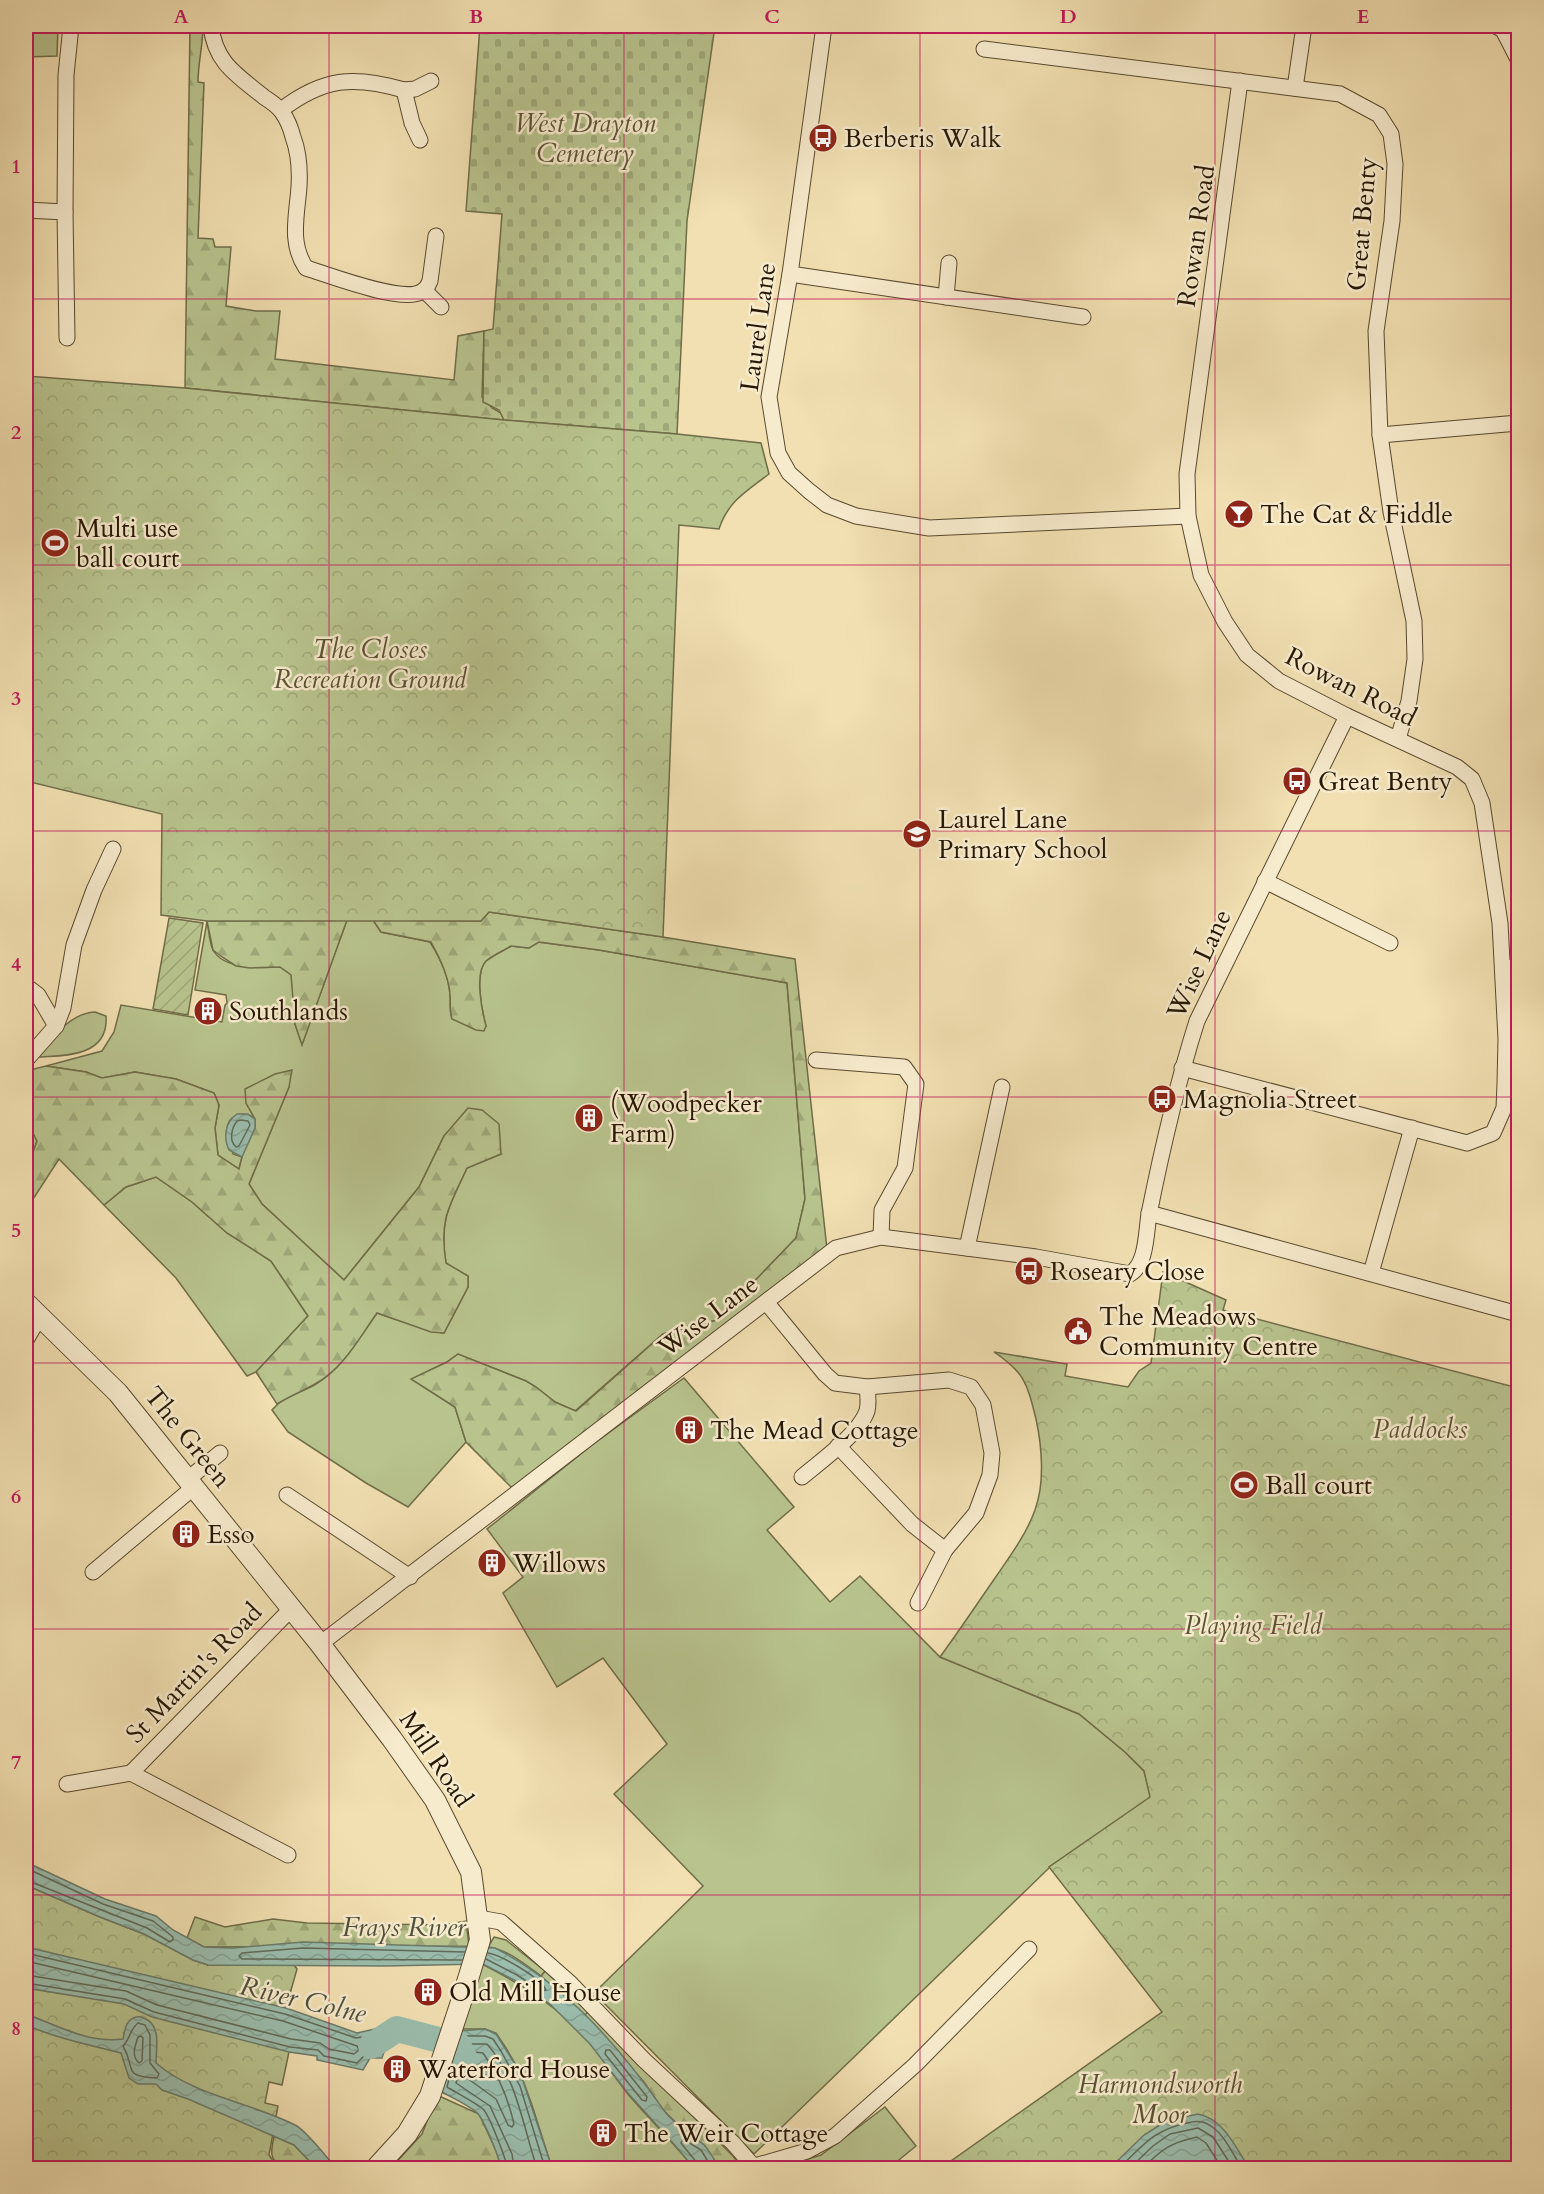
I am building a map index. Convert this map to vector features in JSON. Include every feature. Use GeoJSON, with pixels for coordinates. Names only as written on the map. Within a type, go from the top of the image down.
{"type":"FeatureCollection","features":[{"type":"Feature","properties":{"kind":"street"},"geometry":{"type":"LineString","coordinates":[[67,338],[66,75],[71,26]]}},
{"type":"Feature","properties":{"kind":"street"},"geometry":{"type":"LineString","coordinates":[[211,26],[215,48],[225,64],[282,110],[297,151],[299,188],[294,219],[295,238],[299,255],[306,268],[388,293],[404,295],[419,293],[424,290],[431,277],[436,236]]}},
{"type":"Feature","properties":{"kind":"street","name":"Laurel Lane"},"geometry":{"type":"LineString","coordinates":[[824,26],[790,274],[769,397],[778,453],[789,473],[828,505],[856,516],[929,528],[1188,516]]}},
{"type":"Feature","properties":{"kind":"street"},"geometry":{"type":"LineString","coordinates":[[1295,88],[1304,26]]}},
{"type":"Feature","properties":{"kind":"street"},"geometry":{"type":"LineString","coordinates":[[1496,26],[1503,30],[1512,43],[1518,59]]}},
{"type":"Feature","properties":{"kind":"street","name":"Great Benty"},"geometry":{"type":"LineString","coordinates":[[984,49],[1340,94],[1379,115],[1391,134],[1395,164],[1392,221],[1376,331],[1380,435],[1391,512],[1414,621],[1415,659],[1409,701],[1398,739]]}},
{"type":"Feature","properties":{"kind":"street"},"geometry":{"type":"LineString","coordinates":[[282,110],[315,88],[333,84],[352,81],[404,90],[415,89],[431,81]]}},
{"type":"Feature","properties":{"kind":"street","name":"Rowan Road"},"geometry":{"type":"LineString","coordinates":[[1240,81],[1187,474],[1188,516],[1201,575],[1225,622],[1247,655],[1279,681],[1347,716],[1458,767],[1472,779],[1482,802],[1500,923],[1511,968],[1504,1108],[1492,1133],[1467,1143],[1412,1128]]}},
{"type":"Feature","properties":{"kind":"street"},"geometry":{"type":"LineString","coordinates":[[404,90],[412,123],[420,140]]}},
{"type":"Feature","properties":{"kind":"street"},"geometry":{"type":"LineString","coordinates":[[26,210],[65,212]]}},
{"type":"Feature","properties":{"kind":"street"},"geometry":{"type":"LineString","coordinates":[[946,297],[949,263]]}},
{"type":"Feature","properties":{"kind":"street"},"geometry":{"type":"LineString","coordinates":[[790,274],[1083,317]]}},
{"type":"Feature","properties":{"kind":"street"},"geometry":{"type":"LineString","coordinates":[[424,290],[441,307]]}},
{"type":"Feature","properties":{"kind":"street"},"geometry":{"type":"LineString","coordinates":[[1380,435],[1518,423]]}},
{"type":"Feature","properties":{"kind":"street","name":"Wise Lane"},"geometry":{"type":"LineString","coordinates":[[320,1644],[836,1248],[881,1237],[1036,1257],[1130,1274],[1140,1264],[1149,1213],[1182,1068],[1197,1021],[1347,716]]}},
{"type":"Feature","properties":{"kind":"street"},"geometry":{"type":"LineString","coordinates":[[26,1060],[56,1026],[63,1008],[74,945],[94,890],[113,849]]}},
{"type":"Feature","properties":{"kind":"street"},"geometry":{"type":"LineString","coordinates":[[1265,881],[1390,943]]}},
{"type":"Feature","properties":{"kind":"street"},"geometry":{"type":"LineString","coordinates":[[26,986],[38,995],[56,1026]]}},
{"type":"Feature","properties":{"kind":"street"},"geometry":{"type":"LineString","coordinates":[[816,1060],[904,1067],[916,1084],[905,1168],[882,1210],[881,1237]]}},
{"type":"Feature","properties":{"kind":"street"},"geometry":{"type":"LineString","coordinates":[[1182,1068],[1412,1128],[1371,1273]]}},
{"type":"Feature","properties":{"kind":"street"},"geometry":{"type":"LineString","coordinates":[[967,1248],[1002,1086]]}},
{"type":"Feature","properties":{"kind":"street"},"geometry":{"type":"LineString","coordinates":[[1149,1213],[1518,1314]]}},
{"type":"Feature","properties":{"kind":"street"},"geometry":{"type":"LineString","coordinates":[[766,1302],[835,1383],[867,1388],[949,1380],[971,1387],[983,1405],[992,1453],[990,1475],[976,1513],[945,1550],[918,1603]]}},
{"type":"Feature","properties":{"kind":"street"},"geometry":{"type":"LineString","coordinates":[[26,1340],[33,1310]]}},
{"type":"Feature","properties":{"kind":"street","name":"The Green"},"geometry":{"type":"LineString","coordinates":[[33,1310],[118,1393],[320,1644]]}},
{"type":"Feature","properties":{"kind":"street"},"geometry":{"type":"LineString","coordinates":[[802,1477],[838,1446],[861,1422],[868,1403],[867,1388]]}},
{"type":"Feature","properties":{"kind":"street"},"geometry":{"type":"LineString","coordinates":[[838,1446],[912,1524],[945,1550]]}},
{"type":"Feature","properties":{"kind":"street"},"geometry":{"type":"LineString","coordinates":[[93,1572],[191,1483],[220,1453]]}},
{"type":"Feature","properties":{"kind":"street"},"geometry":{"type":"LineString","coordinates":[[287,1495],[410,1577]]}},
{"type":"Feature","properties":{"kind":"street","name":"St Martin's Road"},"geometry":{"type":"LineString","coordinates":[[288,1855],[130,1773],[291,1609]]}},
{"type":"Feature","properties":{"kind":"street","name":"Mill Road"},"geometry":{"type":"LineString","coordinates":[[320,1644],[392,1739],[443,1813],[471,1872],[479,1918],[480,1940],[434,2087],[407,2134],[376,2169]]}},
{"type":"Feature","properties":{"kind":"street"},"geometry":{"type":"LineString","coordinates":[[68,1784],[130,1773]]}},
{"type":"Feature","properties":{"kind":"street"},"geometry":{"type":"LineString","coordinates":[[479,1918],[501,1923],[569,1982],[644,2060],[733,2143],[755,2167],[807,2151],[835,2136],[915,2065],[1029,1950]]}},
{"type":"Feature","properties":{"kind":"green space"},"geometry":{"type":"Polygon","coordinates":[[[26,26],[58,26],[57,56],[26,57],[26,26]]]}},
{"type":"Feature","properties":{"kind":"green space"},"geometry":{"type":"Polygon","coordinates":[[[190,26],[203,26],[198,82],[204,83],[198,238],[213,239],[215,247],[231,247],[226,306],[256,311],[280,311],[275,359],[454,380],[458,336],[484,331],[482,397],[492,408],[501,413],[504,420],[185,388],[190,26]]]}},
{"type":"Feature","properties":{"kind":"green space","name":"West Drayton Cemetery"},"geometry":{"type":"Polygon","coordinates":[[[480,26],[715,26],[687,221],[677,434],[504,420],[499,410],[483,402],[484,331],[493,329],[502,214],[466,211],[480,26]]]}},
{"type":"Feature","properties":{"kind":"green space","name":"The Closes Recreation Ground"},"geometry":{"type":"Polygon","coordinates":[[[26,376],[185,388],[761,443],[769,474],[733,504],[719,529],[679,525],[663,937],[489,912],[481,921],[207,921],[161,915],[162,814],[26,781],[26,376]]]}},
{"type":"Feature","properties":{"kind":"green space"},"geometry":{"type":"Polygon","coordinates":[[[489,912],[795,959],[827,1249],[513,1489],[466,1442],[455,1407],[411,1379],[447,1362],[458,1354],[526,1381],[555,1402],[576,1411],[663,1334],[717,1320],[796,1238],[805,1199],[787,983],[599,950],[539,942],[529,948],[511,946],[486,961],[482,967],[480,992],[486,1026],[484,1031],[476,1030],[452,1019],[448,981],[431,942],[381,932],[373,920],[481,921],[489,912]]]}},
{"type":"Feature","properties":{"kind":"green space"},"geometry":{"type":"Polygon","coordinates":[[[169,918],[203,923],[188,1015],[153,1009],[169,918]]]}},
{"type":"Feature","properties":{"kind":"green space"},"geometry":{"type":"Polygon","coordinates":[[[347,920],[373,920],[381,932],[430,942],[446,974],[452,1018],[463,1023],[486,1026],[481,1002],[480,974],[486,961],[511,946],[529,948],[538,942],[599,950],[787,983],[805,1199],[796,1238],[717,1320],[663,1334],[575,1411],[555,1402],[526,1381],[458,1354],[412,1379],[455,1407],[466,1442],[408,1507],[366,1483],[288,1432],[272,1410],[282,1401],[316,1384],[334,1370],[350,1352],[377,1313],[431,1331],[444,1333],[468,1287],[468,1276],[446,1264],[444,1236],[447,1214],[467,1168],[501,1154],[444,1136],[419,1187],[344,1280],[262,1204],[249,1184],[289,1087],[246,1103],[255,1119],[242,1114],[230,1120],[227,1130],[233,1154],[242,1157],[239,1169],[218,1155],[215,1128],[219,1105],[214,1093],[176,1079],[135,1072],[102,1078],[86,1072],[46,1066],[102,1051],[114,1032],[121,1005],[222,1022],[227,1003],[226,995],[195,990],[207,921],[213,950],[218,957],[244,966],[280,967],[292,975],[295,1024],[302,1044],[347,920]]]}},
{"type":"Feature","properties":{"kind":"green space"},"geometry":{"type":"Polygon","coordinates":[[[347,920],[302,1045],[295,1024],[291,975],[280,967],[236,966],[222,957],[213,950],[207,921],[347,920]]]}},
{"type":"Feature","properties":{"kind":"green space"},"geometry":{"type":"Polygon","coordinates":[[[95,1012],[106,1016],[101,1039],[94,1046],[74,1054],[38,1056],[62,1028],[86,1013],[95,1012]]]}},
{"type":"Feature","properties":{"kind":"green space"},"geometry":{"type":"Polygon","coordinates":[[[46,1066],[86,1072],[102,1078],[135,1072],[176,1079],[214,1093],[219,1105],[215,1128],[218,1155],[239,1169],[244,1149],[255,1128],[255,1119],[246,1103],[245,1089],[275,1074],[292,1070],[289,1087],[249,1184],[262,1204],[344,1280],[419,1187],[444,1136],[468,1108],[482,1110],[499,1124],[501,1154],[467,1168],[447,1214],[444,1235],[446,1263],[468,1276],[468,1287],[444,1333],[431,1332],[377,1313],[350,1352],[334,1370],[315,1384],[277,1404],[256,1372],[308,1316],[271,1261],[227,1233],[192,1202],[156,1177],[126,1187],[104,1205],[59,1159],[26,1210],[26,1172],[37,1141],[26,1119],[26,1071],[46,1066]]]}},
{"type":"Feature","properties":{"kind":"green space"},"geometry":{"type":"Polygon","coordinates":[[[26,1119],[37,1141],[26,1172],[26,1119]]]}},
{"type":"Feature","properties":{"kind":"green space"},"geometry":{"type":"Polygon","coordinates":[[[156,1177],[192,1202],[227,1233],[271,1261],[308,1316],[256,1372],[247,1376],[176,1278],[104,1205],[126,1187],[156,1177]]]}},
{"type":"Feature","properties":{"kind":"green space"},"geometry":{"type":"Polygon","coordinates":[[[1163,1272],[1226,1300],[1223,1310],[1518,1388],[1518,2168],[941,2168],[1162,2012],[1049,1867],[1150,1797],[1144,1771],[1079,1714],[940,1657],[1022,1537],[1035,1510],[1040,1488],[1042,1465],[1040,1441],[1030,1396],[1019,1373],[994,1352],[1067,1364],[1065,1376],[1128,1387],[1139,1371],[1151,1363],[1163,1272]]]}},
{"type":"Feature","properties":{"kind":"green space"},"geometry":{"type":"Polygon","coordinates":[[[684,1378],[794,1507],[767,1530],[830,1602],[860,1576],[940,1657],[1079,1714],[1144,1771],[1151,1797],[1049,1868],[754,2154],[594,1993],[703,1886],[614,1794],[667,1744],[603,1658],[557,1687],[503,1593],[523,1577],[487,1529],[592,1445],[684,1378]]]}},
{"type":"Feature","properties":{"kind":"green space"},"geometry":{"type":"Polygon","coordinates":[[[26,1885],[144,1934],[193,1960],[208,1965],[294,1965],[297,1969],[286,2008],[289,2052],[282,2085],[269,2082],[265,2103],[278,2106],[269,2155],[278,2168],[26,2168],[26,1885]]]}},
{"type":"Feature","properties":{"kind":"green space"},"geometry":{"type":"Polygon","coordinates":[[[195,1917],[225,1927],[273,1919],[307,1923],[443,1925],[466,1921],[469,1946],[204,1947],[187,1938],[195,1917]]]}},
{"type":"Feature","properties":{"kind":"green space"},"geometry":{"type":"Polygon","coordinates":[[[494,1937],[506,1940],[545,1971],[541,1976],[509,1954],[488,1947],[494,1937]]]}},
{"type":"Feature","properties":{"kind":"green space"},"geometry":{"type":"Polygon","coordinates":[[[482,1964],[512,1980],[568,2020],[592,2045],[627,2093],[694,2168],[552,2168],[520,2072],[496,2033],[485,2029],[458,2029],[482,1964]]]}},
{"type":"Feature","properties":{"kind":"green space"},"geometry":{"type":"Polygon","coordinates":[[[545,1971],[588,2012],[584,2016],[541,1976],[545,1971]]]}},
{"type":"Feature","properties":{"kind":"green space"},"geometry":{"type":"Polygon","coordinates":[[[588,2012],[733,2156],[742,2168],[719,2168],[705,2146],[688,2134],[663,2110],[644,2082],[584,2016],[588,2012]]]}},
{"type":"Feature","properties":{"kind":"green space"},"geometry":{"type":"Polygon","coordinates":[[[437,2095],[479,2114],[500,2159],[501,2168],[391,2168],[422,2134],[437,2095]]]}},
{"type":"Feature","properties":{"kind":"green space"},"geometry":{"type":"Polygon","coordinates":[[[885,2107],[916,2146],[889,2168],[778,2168],[821,2155],[885,2107]]]}},
{"type":"Feature","properties":{"kind":"green space"},"geometry":{"type":"Polygon","coordinates":[[[274,2136],[294,2145],[316,2168],[280,2168],[272,2154],[274,2136]]]}},
{"type":"Feature","properties":{"kind":"water"},"geometry":{"type":"Polygon","coordinates":[[[237,1114],[248,1114],[255,1119],[255,1128],[242,1157],[229,1150],[226,1140],[226,1130],[230,1121],[237,1114]]]}},
{"type":"Feature","properties":{"kind":"water"},"geometry":{"type":"Polygon","coordinates":[[[26,1862],[105,1899],[156,1916],[173,1930],[204,1947],[233,1948],[303,1942],[495,1948],[544,1979],[588,2018],[628,2062],[667,2114],[704,2145],[719,2168],[694,2168],[627,2092],[590,2044],[550,2004],[514,1980],[483,1964],[208,1965],[193,1960],[144,1934],[26,1885],[26,1862]]]}},
{"type":"Feature","properties":{"kind":"water"},"geometry":{"type":"Polygon","coordinates":[[[26,1947],[286,2008],[357,2033],[402,2023],[398,2035],[389,2037],[382,2058],[370,2058],[363,2070],[317,2060],[317,2056],[289,2052],[152,2017],[124,2004],[26,1988],[26,1947]]]}},
{"type":"Feature","properties":{"kind":"water"},"geometry":{"type":"Polygon","coordinates":[[[26,2014],[73,2033],[110,2040],[123,2039],[126,2026],[131,2020],[144,2018],[148,2020],[156,2033],[156,2063],[187,2083],[295,2125],[310,2138],[336,2168],[316,2168],[294,2145],[162,2090],[156,2084],[138,2084],[129,2078],[121,2053],[37,2030],[26,2025],[26,2014]]]}},
{"type":"Feature","properties":{"kind":"water"},"geometry":{"type":"Polygon","coordinates":[[[485,2029],[496,2034],[520,2072],[552,2168],[501,2168],[492,2141],[479,2115],[467,2105],[439,2091],[458,2031],[485,2029]]]}},
{"type":"Feature","properties":{"kind":"water"},"geometry":{"type":"Polygon","coordinates":[[[1198,2114],[1207,2117],[1222,2128],[1249,2168],[1110,2168],[1144,2135],[1166,2121],[1198,2114]]]}},
{"type":"Feature","properties":{"kind":"waterway","name":"River Colne"},"geometry":{"type":"LineString","coordinates":[[371,2046],[397,2029],[458,2045],[464,2057]]}},
{"type":"Feature","properties":{"kind":"place","name":"Berberis Walk"},"geometry":{"type":"Point","coordinates":[823,138]}},
{"type":"Feature","properties":{"kind":"place","name":"The Cat & Fiddle"},"geometry":{"type":"Point","coordinates":[1239,514]}},
{"type":"Feature","properties":{"kind":"place","name":"Multi use ball court"},"geometry":{"type":"Point","coordinates":[55,543]}},
{"type":"Feature","properties":{"kind":"place","name":"Great Benty"},"geometry":{"type":"Point","coordinates":[1297,781]}},
{"type":"Feature","properties":{"kind":"place","name":"Laurel Lane Primary School"},"geometry":{"type":"Point","coordinates":[917,834]}},
{"type":"Feature","properties":{"kind":"place","name":"Southlands"},"geometry":{"type":"Point","coordinates":[208,1011]}},
{"type":"Feature","properties":{"kind":"place","name":"Magnolia Street"},"geometry":{"type":"Point","coordinates":[1162,1099]}},
{"type":"Feature","properties":{"kind":"place","name":"(Woodpecker Farm)"},"geometry":{"type":"Point","coordinates":[589,1118]}},
{"type":"Feature","properties":{"kind":"place","name":"Roseary Close"},"geometry":{"type":"Point","coordinates":[1029,1271]}},
{"type":"Feature","properties":{"kind":"place","name":"The Meadows Community Centre"},"geometry":{"type":"Point","coordinates":[1078,1331]}},
{"type":"Feature","properties":{"kind":"place","name":"The Mead Cottage"},"geometry":{"type":"Point","coordinates":[689,1430]}},
{"type":"Feature","properties":{"kind":"place","name":"Ball court"},"geometry":{"type":"Point","coordinates":[1244,1485]}},
{"type":"Feature","properties":{"kind":"place","name":"Esso"},"geometry":{"type":"Point","coordinates":[186,1534]}},
{"type":"Feature","properties":{"kind":"place","name":"Willows"},"geometry":{"type":"Point","coordinates":[492,1563]}},
{"type":"Feature","properties":{"kind":"place","name":"Old Mill House"},"geometry":{"type":"Point","coordinates":[428,1992]}},
{"type":"Feature","properties":{"kind":"place","name":"Waterford House"},"geometry":{"type":"Point","coordinates":[397,2069]}},
{"type":"Feature","properties":{"kind":"place","name":"The Weir Cottage"},"geometry":{"type":"Point","coordinates":[603,2133]}},
{"type":"Feature","properties":{"kind":"park label","name":"Paddocks"},"geometry":{"type":"Point","coordinates":[1420,1429]}},
{"type":"Feature","properties":{"kind":"park label","name":"Playing Field"},"geometry":{"type":"Point","coordinates":[1253,1625]}},
{"type":"Feature","properties":{"kind":"park label","name":"Harmondsworth Moor"},"geometry":{"type":"Point","coordinates":[1160,2099]}},
{"type":"Feature","properties":{"kind":"water label","name":"Frays River"},"geometry":{"type":"Point","coordinates":[404,1927]}}]}
